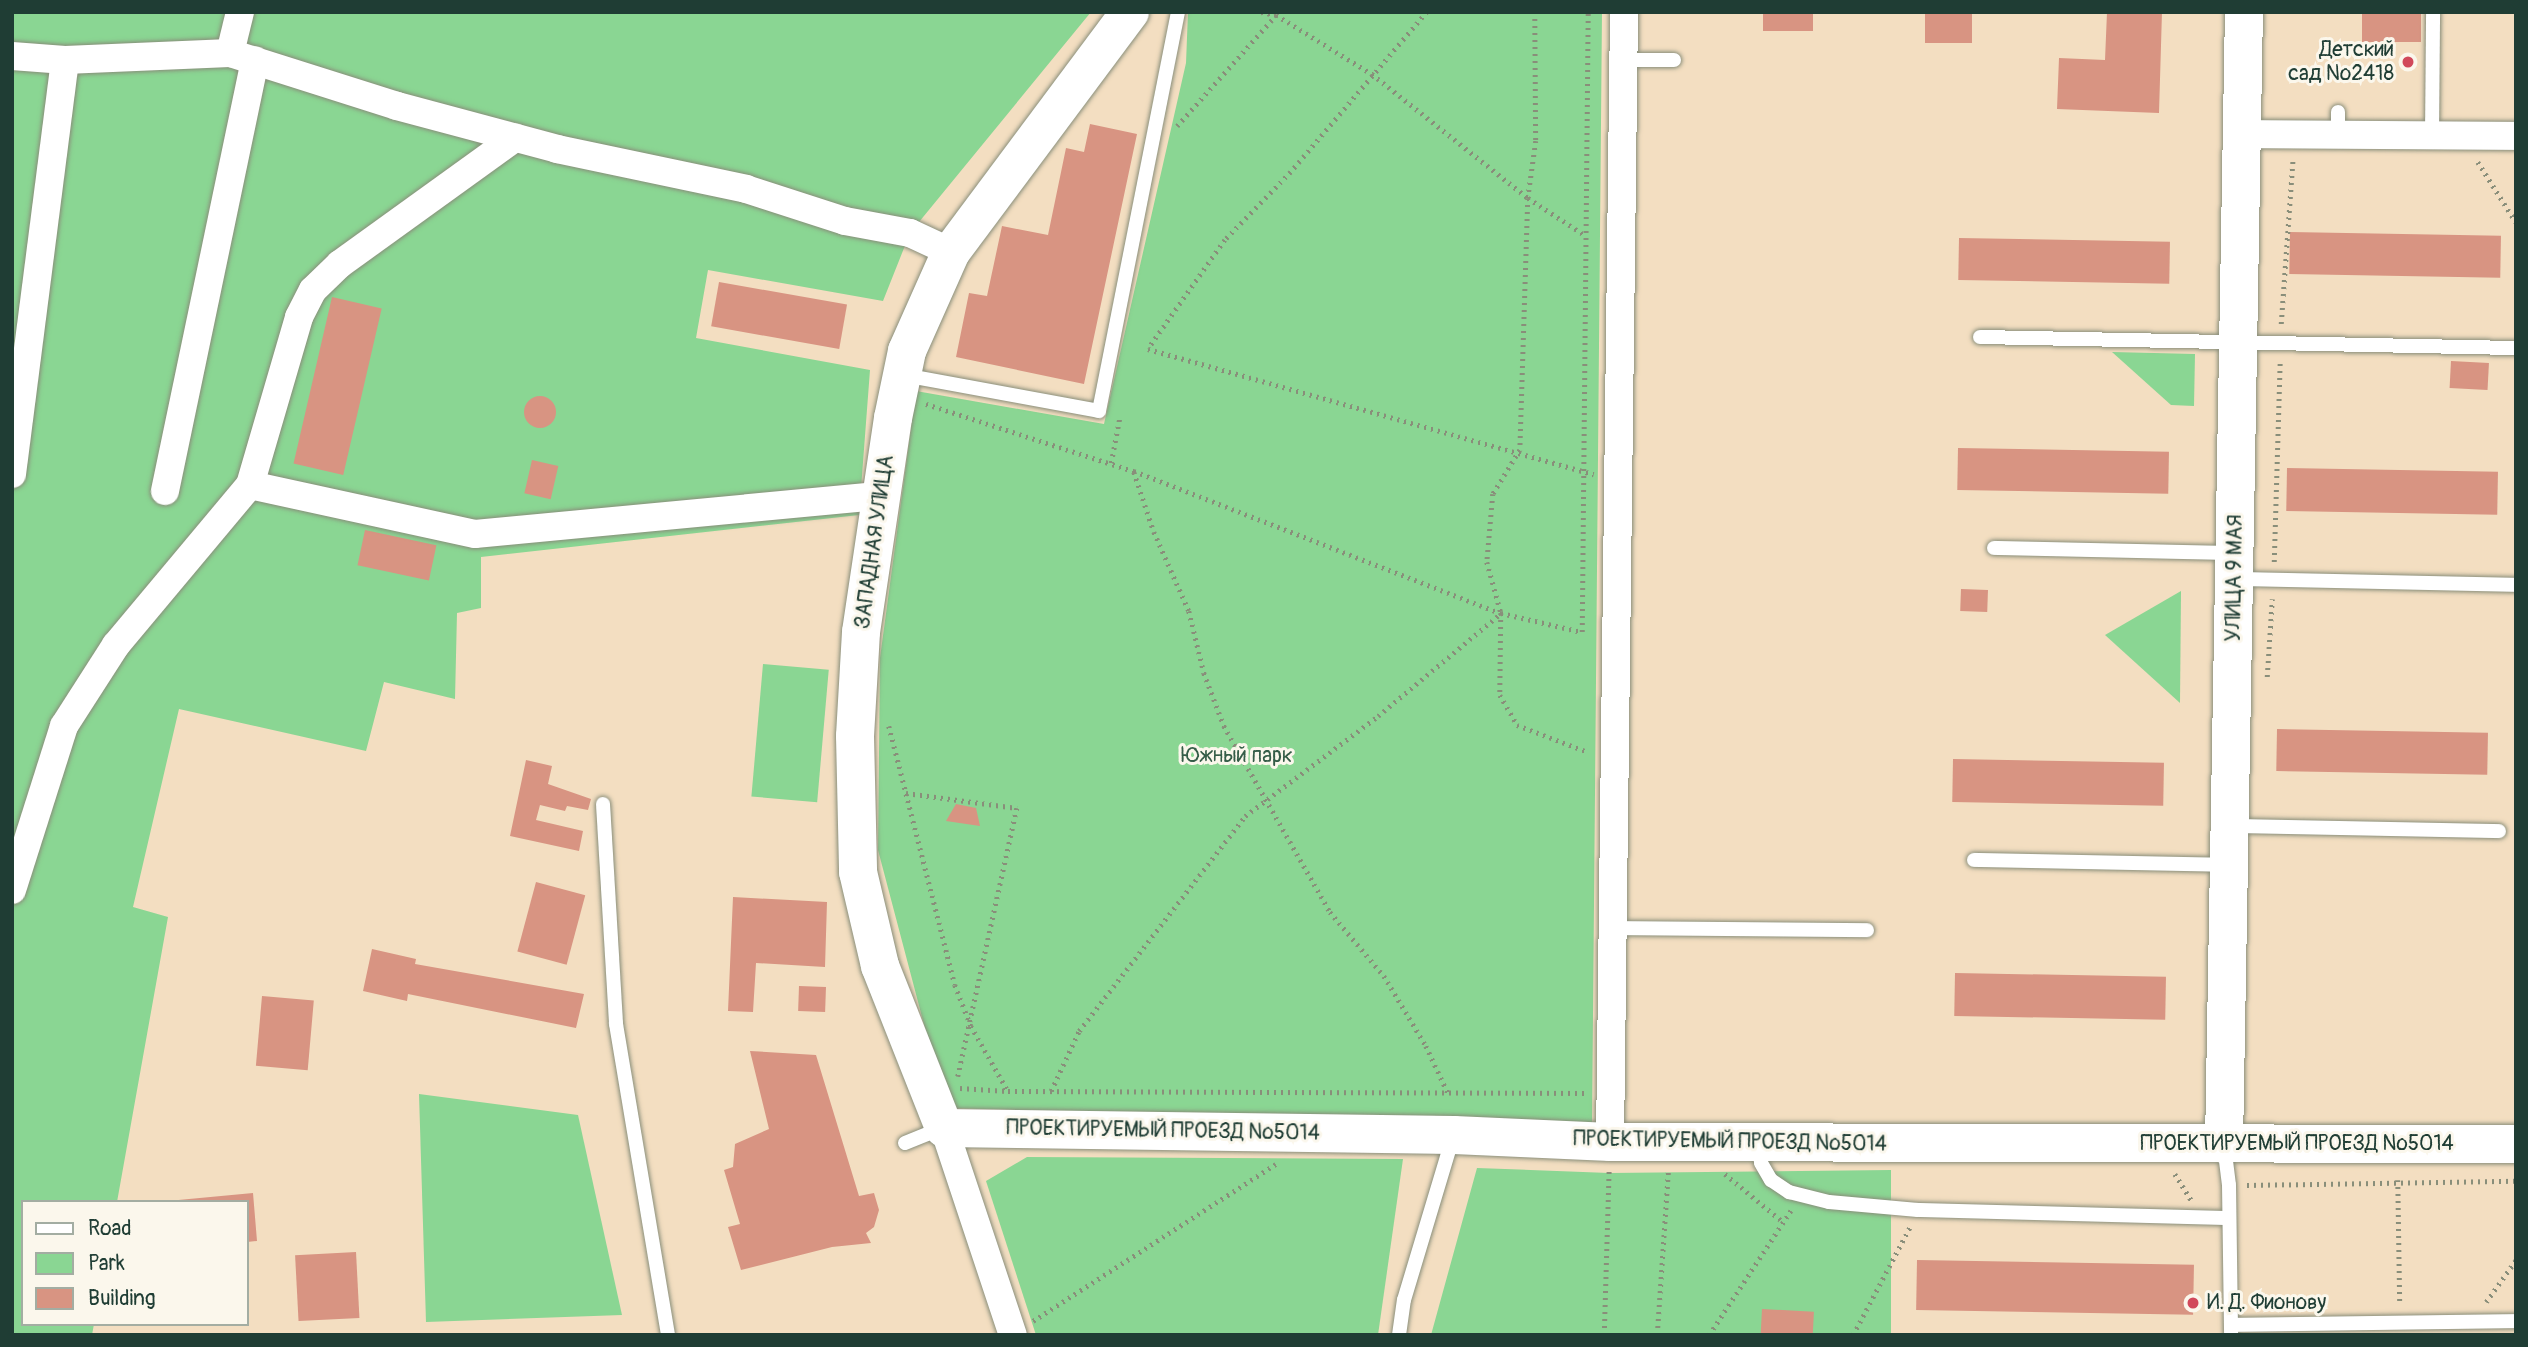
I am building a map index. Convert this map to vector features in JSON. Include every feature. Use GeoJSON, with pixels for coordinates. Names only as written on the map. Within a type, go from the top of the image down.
{"type":"FeatureCollection","features":[{"type":"Feature","properties":{"kind":"street"},"geometry":{"type":"LineString","coordinates":[[165,491],[243,57],[240,12]]}},
{"type":"Feature","properties":{"kind":"street","name":"ЗАПАДНАЯ УЛИЦА"},"geometry":{"type":"LineString","coordinates":[[944,1128],[880,966],[858,872],[855,736],[860,645],[880,496],[907,351],[951,252],[1130,12]]}},
{"type":"Feature","properties":{"kind":"street"},"geometry":{"type":"LineString","coordinates":[[1610,1142],[1626,928],[1618,482],[1624,12]]}},
{"type":"Feature","properties":{"kind":"street","name":"УЛИЦА 9 МАЯ"},"geometry":{"type":"LineString","coordinates":[[2224,1144],[2244,12]]}},
{"type":"Feature","properties":{"kind":"street"},"geometry":{"type":"LineString","coordinates":[[12,56],[65,60],[243,57],[384,103],[515,138],[636,169],[746,189],[845,221],[910,233],[951,252]]}},
{"type":"Feature","properties":{"kind":"street"},"geometry":{"type":"LineString","coordinates":[[12,474],[65,60]]}},
{"type":"Feature","properties":{"kind":"street"},"geometry":{"type":"LineString","coordinates":[[2243,134],[2338,123],[2445,136],[2516,136]]}},
{"type":"Feature","properties":{"kind":"street"},"geometry":{"type":"LineString","coordinates":[[12,890],[64,726],[116,645],[250,485],[299,317],[313,290],[341,264],[515,138]]}},
{"type":"Feature","properties":{"kind":"street"},"geometry":{"type":"LineString","coordinates":[[250,485],[475,534],[880,496]]}},
{"type":"Feature","properties":{"kind":"street"},"geometry":{"type":"LineString","coordinates":[[944,1128],[1019,1330]]}},
{"type":"Feature","properties":{"kind":"street","name":"ПРОЕКТИРУЕМЫЙ ПРОЕЗД №5014"},"geometry":{"type":"LineString","coordinates":[[944,1128],[1454,1135],[1610,1142],[2516,1144]]}},
{"type":"Feature","properties":{"kind":"lane"},"geometry":{"type":"LineString","coordinates":[[902,374],[1099,411],[1178,12]]}},
{"type":"Feature","properties":{"kind":"lane"},"geometry":{"type":"LineString","coordinates":[[2433,12],[2445,136]]}},
{"type":"Feature","properties":{"kind":"lane"},"geometry":{"type":"LineString","coordinates":[[1623,60],[1674,60]]}},
{"type":"Feature","properties":{"kind":"lane"},"geometry":{"type":"LineString","coordinates":[[1980,337],[2516,348]]}},
{"type":"Feature","properties":{"kind":"lane"},"geometry":{"type":"LineString","coordinates":[[1994,548],[2235,566],[2273,581],[2516,585]]}},
{"type":"Feature","properties":{"kind":"lane"},"geometry":{"type":"LineString","coordinates":[[603,804],[616,1024],[668,1335]]}},
{"type":"Feature","properties":{"kind":"lane"},"geometry":{"type":"LineString","coordinates":[[2230,826],[2499,831]]}},
{"type":"Feature","properties":{"kind":"lane"},"geometry":{"type":"LineString","coordinates":[[1974,860],[2229,865]]}},
{"type":"Feature","properties":{"kind":"lane"},"geometry":{"type":"LineString","coordinates":[[1626,928],[1867,930]]}},
{"type":"Feature","properties":{"kind":"lane"},"geometry":{"type":"LineString","coordinates":[[905,1143],[944,1128]]}},
{"type":"Feature","properties":{"kind":"lane"},"geometry":{"type":"LineString","coordinates":[[1399,1335],[1418,1250],[1454,1135]]}},
{"type":"Feature","properties":{"kind":"lane"},"geometry":{"type":"LineString","coordinates":[[1758,1143],[1761,1163],[1771,1180],[1801,1195],[1918,1210],[2228,1218]]}},
{"type":"Feature","properties":{"kind":"lane"},"geometry":{"type":"LineString","coordinates":[[2224,1144],[2229,1185],[2231,1330],[2516,1321]]}},
{"type":"Feature","properties":{"kind":"path"},"geometry":{"type":"LineString","coordinates":[[1261,12],[1278,13],[1372,74],[1528,198],[1586,236]]}},
{"type":"Feature","properties":{"kind":"path"},"geometry":{"type":"LineString","coordinates":[[1427,12],[1291,172],[1225,240],[1147,349],[1520,450],[1618,482]]}},
{"type":"Feature","properties":{"kind":"path"},"geometry":{"type":"LineString","coordinates":[[1535,12],[1536,141],[1528,198],[1520,450],[1493,495],[1487,562],[1501,613],[1500,695],[1517,725],[1594,754]]}},
{"type":"Feature","properties":{"kind":"path"},"geometry":{"type":"LineString","coordinates":[[920,416],[923,402],[1134,471],[1501,613],[1582,632],[1588,12]]}},
{"type":"Feature","properties":{"kind":"path"},"geometry":{"type":"LineString","coordinates":[[1175,128],[1278,13]]}},
{"type":"Feature","properties":{"kind":"path"},"geometry":{"type":"LineString","coordinates":[[2445,136],[2516,222]]}},
{"type":"Feature","properties":{"kind":"path"},"geometry":{"type":"LineString","coordinates":[[2266,690],[2273,581],[2280,344],[2294,150]]}},
{"type":"Feature","properties":{"kind":"path"},"geometry":{"type":"LineString","coordinates":[[1111,464],[1121,410]]}},
{"type":"Feature","properties":{"kind":"path"},"geometry":{"type":"LineString","coordinates":[[1134,471],[1154,532],[1189,611],[1204,673],[1224,726],[1330,912],[1384,976],[1426,1046],[1448,1095]]}},
{"type":"Feature","properties":{"kind":"path"},"geometry":{"type":"LineString","coordinates":[[1051,1091],[1079,1031],[1264,797],[1378,716],[1501,613]]}},
{"type":"Feature","properties":{"kind":"path"},"geometry":{"type":"LineString","coordinates":[[888,722],[955,985],[971,1026],[1008,1091]]}},
{"type":"Feature","properties":{"kind":"path"},"geometry":{"type":"LineString","coordinates":[[906,793],[1017,808],[971,1026],[955,1088],[1008,1091],[1448,1095],[1592,1093]]}},
{"type":"Feature","properties":{"kind":"path"},"geometry":{"type":"LineString","coordinates":[[1604,1335],[1610,1142]]}},
{"type":"Feature","properties":{"kind":"path"},"geometry":{"type":"LineString","coordinates":[[1657,1335],[1669,1161]]}},
{"type":"Feature","properties":{"kind":"path"},"geometry":{"type":"LineString","coordinates":[[1019,1330],[1278,1163]]}},
{"type":"Feature","properties":{"kind":"path"},"geometry":{"type":"LineString","coordinates":[[2172,1169],[2202,1217]]}},
{"type":"Feature","properties":{"kind":"path"},"geometry":{"type":"LineString","coordinates":[[2398,1172],[2400,1323]]}},
{"type":"Feature","properties":{"kind":"path"},"geometry":{"type":"LineString","coordinates":[[2229,1185],[2516,1181]]}},
{"type":"Feature","properties":{"kind":"path"},"geometry":{"type":"LineString","coordinates":[[1709,1335],[1801,1195]]}},
{"type":"Feature","properties":{"kind":"path"},"geometry":{"type":"LineString","coordinates":[[1853,1335],[1918,1210]]}},
{"type":"Feature","properties":{"kind":"path"},"geometry":{"type":"LineString","coordinates":[[2473,1322],[2516,1260]]}},
{"type":"Feature","properties":{"kind":"green space"},"geometry":{"type":"Polygon","coordinates":[[[12,12],[1091,12],[910,233],[883,301],[708,270],[696,338],[870,370],[859,515],[481,557],[481,608],[457,613],[455,699],[384,682],[366,751],[179,709],[133,907],[168,917],[117,1200],[21,1200],[21,1326],[94,1326],[92,1335],[12,1335],[12,12]]]}},
{"type":"Feature","properties":{"kind":"green space","name":"Южный парк"},"geometry":{"type":"Polygon","coordinates":[[[1188,12],[1602,12],[1592,1127],[946,1108],[878,850],[880,658],[916,391],[1104,424],[1186,63],[1188,12]]]}},
{"type":"Feature","properties":{"kind":"green space"},"geometry":{"type":"Polygon","coordinates":[[[2112,352],[2195,354],[2194,406],[2171,405],[2112,352]]]}},
{"type":"Feature","properties":{"kind":"green space"},"geometry":{"type":"Polygon","coordinates":[[[2181,591],[2180,703],[2105,635],[2181,591]]]}},
{"type":"Feature","properties":{"kind":"green space"},"geometry":{"type":"Polygon","coordinates":[[[763,664],[829,670],[817,802],[751,796],[763,664]]]}},
{"type":"Feature","properties":{"kind":"green space"},"geometry":{"type":"Polygon","coordinates":[[[419,1094],[578,1115],[622,1315],[426,1322],[419,1094]]]}},
{"type":"Feature","properties":{"kind":"green space"},"geometry":{"type":"Polygon","coordinates":[[[1027,1157],[1403,1159],[1378,1335],[1036,1335],[986,1181],[1027,1157]]]}},
{"type":"Feature","properties":{"kind":"green space"},"geometry":{"type":"Polygon","coordinates":[[[1477,1168],[1609,1173],[1891,1170],[1891,1335],[1431,1335],[1477,1168]]]}},
{"type":"Feature","properties":{"kind":"building"},"geometry":{"type":"Polygon","coordinates":[[[1763,12],[1813,12],[1813,31],[1763,31],[1763,12]]]}},
{"type":"Feature","properties":{"kind":"building"},"geometry":{"type":"Polygon","coordinates":[[[1925,12],[1972,12],[1972,43],[1925,43],[1925,12]]]}},
{"type":"Feature","properties":{"kind":"building"},"geometry":{"type":"Polygon","coordinates":[[[2107,12],[2162,12],[2159,113],[2057,109],[2059,58],[2105,60],[2107,12]]]}},
{"type":"Feature","properties":{"kind":"building"},"geometry":{"type":"Polygon","coordinates":[[[2362,12],[2421,12],[2421,42],[2362,42],[2362,12]]]}},
{"type":"Feature","properties":{"kind":"building"},"geometry":{"type":"Polygon","coordinates":[[[1090,124],[1137,134],[1084,384],[956,357],[969,293],[987,296],[1002,226],[1048,235],[1066,148],[1084,152],[1090,124]]]}},
{"type":"Feature","properties":{"kind":"building"},"geometry":{"type":"Polygon","coordinates":[[[2290,232],[2501,236],[2500,278],[2289,274],[2290,232]]]}},
{"type":"Feature","properties":{"kind":"building"},"geometry":{"type":"Polygon","coordinates":[[[1959,238],[2170,242],[2169,284],[1958,280],[1959,238]]]}},
{"type":"Feature","properties":{"kind":"building"},"geometry":{"type":"Polygon","coordinates":[[[719,282],[847,305],[839,349],[711,326],[719,282]]]}},
{"type":"Feature","properties":{"kind":"building"},"geometry":{"type":"Polygon","coordinates":[[[332,297],[382,308],[343,475],[294,464],[332,297]]]}},
{"type":"Feature","properties":{"kind":"building"},"geometry":{"type":"Polygon","coordinates":[[[2451,361],[2489,363],[2488,390],[2450,388],[2451,361]]]}},
{"type":"Feature","properties":{"kind":"building"},"geometry":{"type":"Polygon","coordinates":[[[540,396],[552,400],[556,412],[552,424],[540,428],[528,424],[524,412],[528,400],[540,396]]]}},
{"type":"Feature","properties":{"kind":"building"},"geometry":{"type":"Polygon","coordinates":[[[1958,448],[2169,452],[2168,494],[1957,490],[1958,448]]]}},
{"type":"Feature","properties":{"kind":"building"},"geometry":{"type":"Polygon","coordinates":[[[532,460],[558,466],[551,499],[524,493],[532,460]]]}},
{"type":"Feature","properties":{"kind":"building"},"geometry":{"type":"Polygon","coordinates":[[[2287,468],[2498,472],[2497,515],[2286,511],[2287,468]]]}},
{"type":"Feature","properties":{"kind":"building"},"geometry":{"type":"Polygon","coordinates":[[[365,530],[436,545],[429,580],[358,565],[365,530]]]}},
{"type":"Feature","properties":{"kind":"building"},"geometry":{"type":"Polygon","coordinates":[[[1961,589],[1988,590],[1987,612],[1960,611],[1961,589]]]}},
{"type":"Feature","properties":{"kind":"building"},"geometry":{"type":"Polygon","coordinates":[[[2277,729],[2488,733],[2487,775],[2276,771],[2277,729]]]}},
{"type":"Feature","properties":{"kind":"building"},"geometry":{"type":"Polygon","coordinates":[[[1953,759],[2164,763],[2163,806],[1952,802],[1953,759]]]}},
{"type":"Feature","properties":{"kind":"building"},"geometry":{"type":"Polygon","coordinates":[[[526,760],[552,766],[548,784],[591,799],[588,810],[567,806],[565,811],[540,805],[536,820],[583,831],[579,851],[510,836],[526,760]]]}},
{"type":"Feature","properties":{"kind":"building"},"geometry":{"type":"Polygon","coordinates":[[[956,804],[976,808],[980,826],[946,821],[956,804]]]}},
{"type":"Feature","properties":{"kind":"building"},"geometry":{"type":"Polygon","coordinates":[[[536,882],[585,895],[567,965],[517,952],[536,882]]]}},
{"type":"Feature","properties":{"kind":"building"},"geometry":{"type":"Polygon","coordinates":[[[733,897],[827,902],[825,967],[756,963],[753,1012],[728,1011],[733,897]]]}},
{"type":"Feature","properties":{"kind":"building"},"geometry":{"type":"Polygon","coordinates":[[[372,949],[416,959],[415,964],[584,994],[576,1028],[408,994],[407,1001],[363,991],[372,949]]]}},
{"type":"Feature","properties":{"kind":"building"},"geometry":{"type":"Polygon","coordinates":[[[1955,973],[2166,977],[2165,1020],[1954,1016],[1955,973]]]}},
{"type":"Feature","properties":{"kind":"building"},"geometry":{"type":"Polygon","coordinates":[[[799,986],[826,987],[825,1012],[798,1011],[799,986]]]}},
{"type":"Feature","properties":{"kind":"building"},"geometry":{"type":"Polygon","coordinates":[[[262,996],[314,1001],[308,1070],[256,1066],[262,996]]]}},
{"type":"Feature","properties":{"kind":"building"},"geometry":{"type":"Polygon","coordinates":[[[750,1051],[816,1055],[859,1196],[874,1193],[879,1210],[874,1227],[866,1233],[871,1243],[832,1247],[741,1270],[728,1227],[740,1224],[724,1170],[733,1167],[735,1144],[769,1129],[750,1051]]]}},
{"type":"Feature","properties":{"kind":"building"},"geometry":{"type":"Polygon","coordinates":[[[253,1193],[257,1241],[248,1242],[248,1200],[178,1200],[253,1193]]]}},
{"type":"Feature","properties":{"kind":"building"},"geometry":{"type":"Polygon","coordinates":[[[356,1252],[359,1318],[299,1321],[295,1255],[356,1252]]]}},
{"type":"Feature","properties":{"kind":"building"},"geometry":{"type":"Polygon","coordinates":[[[1917,1260],[2194,1265],[2193,1315],[1916,1310],[1917,1260]]]}},
{"type":"Feature","properties":{"kind":"building"},"geometry":{"type":"Polygon","coordinates":[[[1762,1309],[1814,1312],[1813,1335],[1761,1335],[1762,1309]]]}},
{"type":"Feature","properties":{"kind":"place","name":"Детский сад №2418"},"geometry":{"type":"Point","coordinates":[2408,62]}},
{"type":"Feature","properties":{"kind":"place","name":"И. Д. Фионову"},"geometry":{"type":"Point","coordinates":[2193,1303]}}]}
